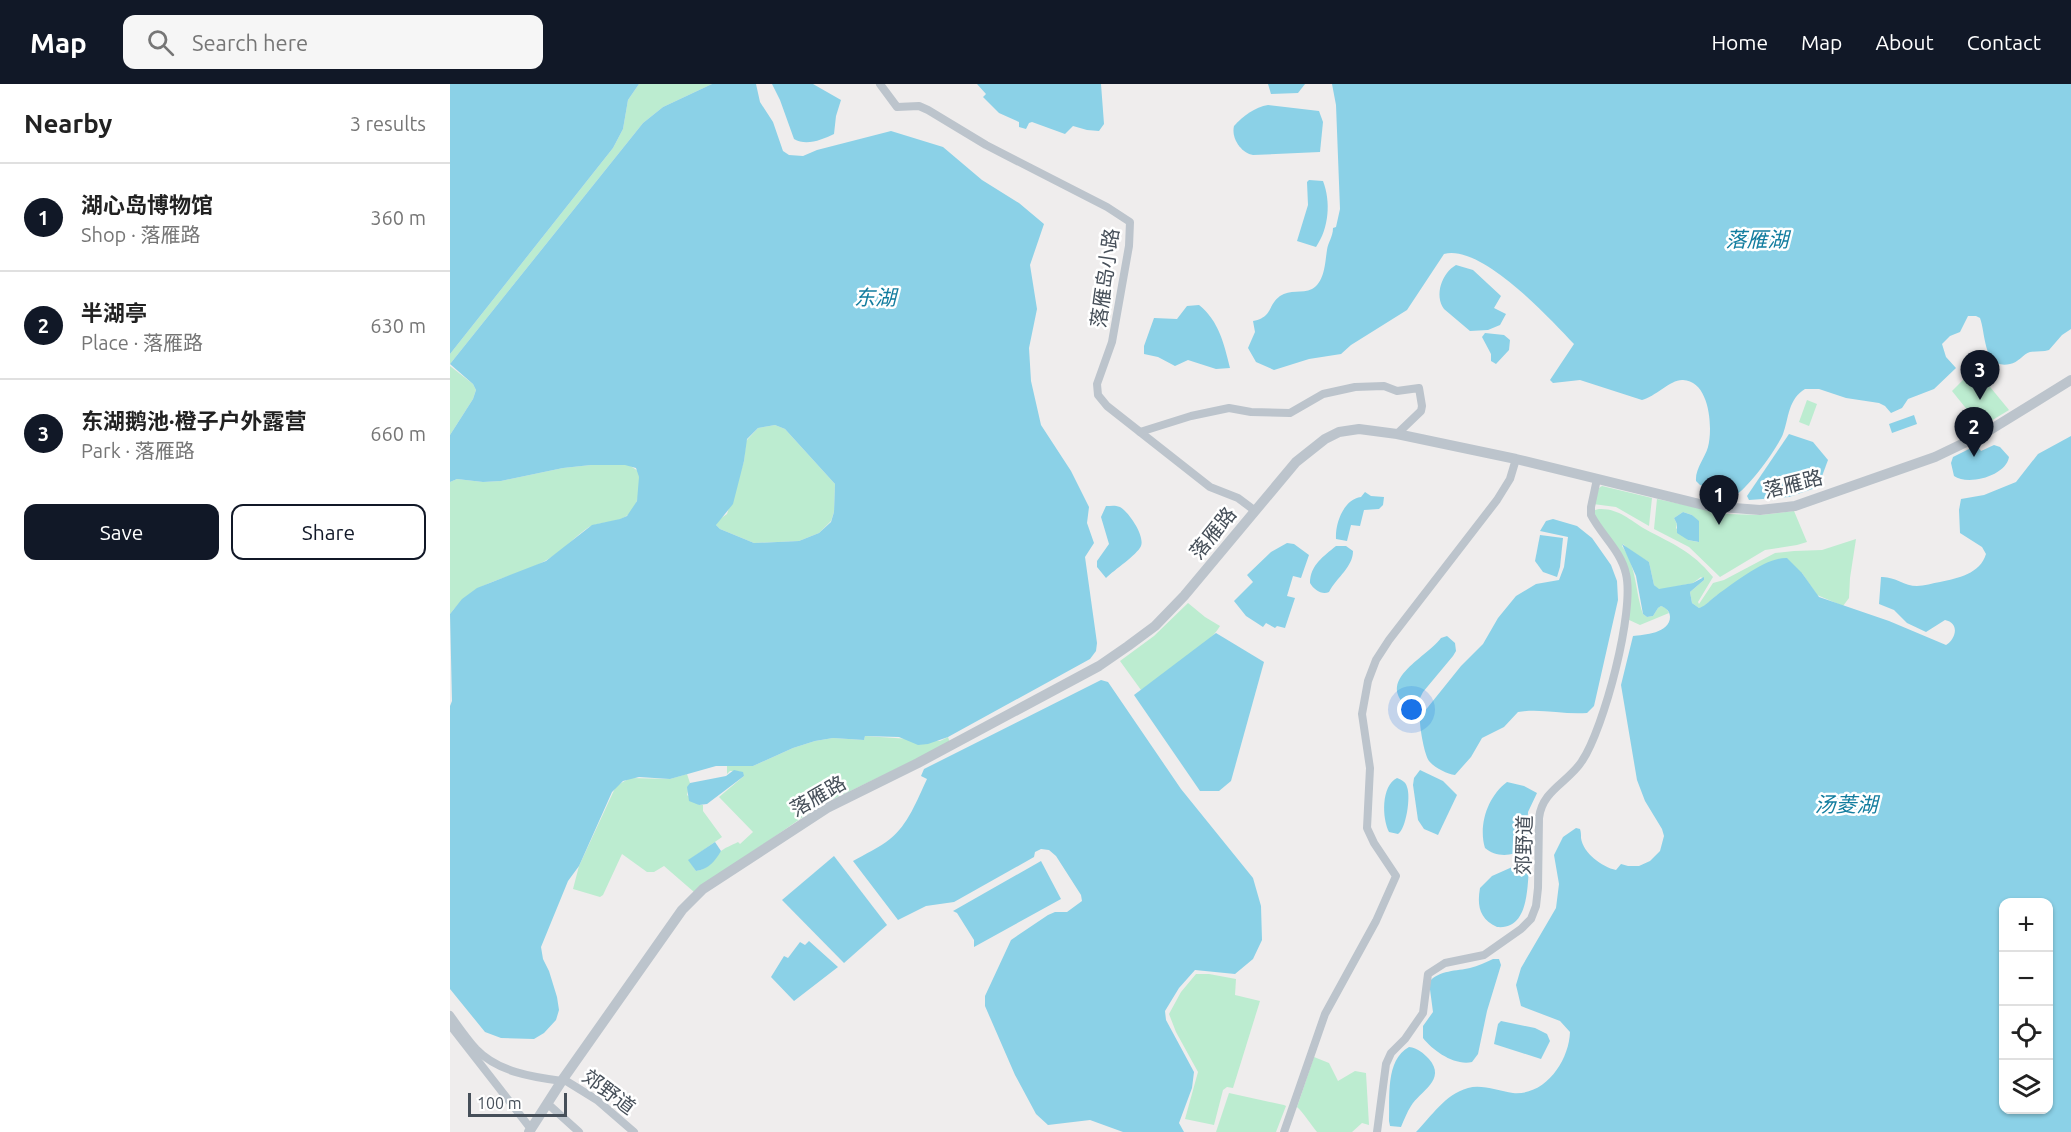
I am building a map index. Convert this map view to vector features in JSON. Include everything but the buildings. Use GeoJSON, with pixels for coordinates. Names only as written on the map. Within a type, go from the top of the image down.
{"type":"FeatureCollection","features":[{"type":"Feature","properties":{"kind":"street","name":"落雁岛小路"},"geometry":{"type":"LineString","coordinates":[[880,84],[897,107],[919,106],[928,110],[991,148],[1107,207],[1130,222],[1129,246],[1112,342],[1096,389],[1098,395],[1107,406],[1210,488],[1238,498],[1254,510]]}},
{"type":"Feature","properties":{"kind":"street","name":"落雁路"},"geometry":{"type":"LineString","coordinates":[[530,1131],[682,910],[703,889],[827,808],[928,758],[1099,666],[1155,626],[1205,572],[1296,462],[1332,434],[1354,429],[1397,434],[1516,459],[1721,508],[1760,510],[1795,506],[1935,457],[1979,436],[2071,380]]}},
{"type":"Feature","properties":{"kind":"street"},"geometry":{"type":"LineString","coordinates":[[1140,432],[1191,416],[1229,408],[1251,412],[1290,413],[1323,394],[1354,387],[1384,386],[1397,391],[1419,388],[1421,411],[1397,434]]}},
{"type":"Feature","properties":{"kind":"street"},"geometry":{"type":"LineString","coordinates":[[1284,1132],[1325,1014],[1376,921],[1396,876],[1367,828],[1370,768],[1362,714],[1368,681],[1376,660],[1389,640],[1497,500],[1510,479],[1516,459]]}},
{"type":"Feature","properties":{"kind":"street","name":"郊野道"},"geometry":{"type":"LineString","coordinates":[[1377,1132],[1386,1064],[1391,1053],[1405,1039],[1423,1013],[1428,974],[1445,963],[1484,955],[1521,929],[1531,919],[1536,906],[1538,888],[1538,835],[1541,808],[1552,790],[1582,762],[1601,721],[1618,655],[1629,591],[1620,558],[1590,512],[1597,479]]}},
{"type":"Feature","properties":{"kind":"street","name":"郊野道"},"geometry":{"type":"LineString","coordinates":[[450,1015],[476,1049],[490,1060],[522,1075],[563,1080],[597,1100],[634,1132]]}},
{"type":"Feature","properties":{"kind":"street"},"geometry":{"type":"LineString","coordinates":[[450,1024],[530,1131]]}},
{"type":"Feature","properties":{"kind":"street"},"geometry":{"type":"LineString","coordinates":[[548,1104],[579,1132]]}},
{"type":"Feature","properties":{"kind":"green space"},"geometry":{"type":"Polygon","coordinates":[[[639,84],[712,84],[663,107],[643,123],[450,364],[450,354],[613,148],[623,129],[628,100],[639,84]]]}},
{"type":"Feature","properties":{"kind":"green space"},"geometry":{"type":"Polygon","coordinates":[[[450,366],[473,384],[476,390],[473,399],[450,435],[450,366]]]}},
{"type":"Feature","properties":{"kind":"green space"},"geometry":{"type":"Polygon","coordinates":[[[1969,374],[1986,382],[2009,410],[1981,427],[1952,391],[1969,374]]]}},
{"type":"Feature","properties":{"kind":"green space"},"geometry":{"type":"Polygon","coordinates":[[[1807,400],[1817,404],[1809,426],[1799,422],[1807,400]]]}},
{"type":"Feature","properties":{"kind":"green space"},"geometry":{"type":"Polygon","coordinates":[[[775,425],[785,429],[835,484],[834,512],[831,521],[819,533],[799,541],[754,543],[720,529],[716,525],[717,521],[727,514],[744,461],[746,441],[758,428],[775,425]]]}},
{"type":"Feature","properties":{"kind":"green space"},"geometry":{"type":"Polygon","coordinates":[[[629,465],[638,471],[640,484],[638,498],[632,511],[621,519],[589,527],[545,561],[483,586],[471,593],[450,614],[450,482],[457,479],[483,482],[501,481],[563,468],[629,465]]]}},
{"type":"Feature","properties":{"kind":"green space"},"geometry":{"type":"Polygon","coordinates":[[[1602,486],[1652,498],[1649,526],[1616,507],[1593,504],[1602,486]]]}},
{"type":"Feature","properties":{"kind":"green space"},"geometry":{"type":"Polygon","coordinates":[[[1657,499],[1728,514],[1761,515],[1794,511],[1807,542],[1765,550],[1720,577],[1689,547],[1654,529],[1657,499]],[[1683,512],[1674,518],[1676,528],[1688,540],[1698,542],[1699,523],[1692,515],[1683,512]]]}},
{"type":"Feature","properties":{"kind":"green space"},"geometry":{"type":"Polygon","coordinates":[[[1595,510],[1612,510],[1624,515],[1697,560],[1713,577],[1698,602],[1699,604],[1713,583],[1724,580],[1775,553],[1822,550],[1856,539],[1849,598],[1843,606],[1817,595],[1802,573],[1717,595],[1699,608],[1692,603],[1690,592],[1704,580],[1701,577],[1693,583],[1659,590],[1654,585],[1649,562],[1623,544],[1633,571],[1643,614],[1647,617],[1653,616],[1661,606],[1669,613],[1640,625],[1627,619],[1630,583],[1594,514],[1595,510]]]}},
{"type":"Feature","properties":{"kind":"green space"},"geometry":{"type":"Polygon","coordinates":[[[1188,603],[1220,626],[1195,652],[1141,690],[1120,661],[1154,636],[1188,603]]]}},
{"type":"Feature","properties":{"kind":"green space"},"geometry":{"type":"Polygon","coordinates":[[[865,736],[940,741],[948,737],[950,743],[819,806],[694,892],[664,866],[654,872],[647,872],[622,854],[603,895],[600,897],[573,889],[579,866],[616,786],[630,778],[670,779],[687,774],[690,783],[687,795],[699,805],[703,805],[703,811],[722,837],[689,860],[696,871],[707,866],[722,851],[738,842],[740,844],[753,832],[719,797],[744,776],[739,771],[730,771],[727,774],[727,766],[753,766],[815,741],[833,738],[864,740],[865,736]]]}},
{"type":"Feature","properties":{"kind":"green space"},"geometry":{"type":"Polygon","coordinates":[[[1196,974],[1236,979],[1235,995],[1260,1001],[1233,1088],[1227,1087],[1223,1090],[1214,1125],[1185,1119],[1198,1072],[1169,1014],[1181,992],[1196,974]]]}},
{"type":"Feature","properties":{"kind":"green space"},"geometry":{"type":"Polygon","coordinates":[[[1314,1057],[1329,1063],[1338,1081],[1355,1071],[1366,1073],[1369,1125],[1362,1123],[1352,1132],[1317,1132],[1297,1107],[1314,1057]]]}},
{"type":"Feature","properties":{"kind":"green space"},"geometry":{"type":"Polygon","coordinates":[[[1229,1093],[1286,1106],[1276,1132],[1216,1132],[1229,1093]]]}},
{"type":"Feature","properties":{"kind":"water"},"geometry":{"type":"Polygon","coordinates":[[[450,84],[639,84],[628,100],[623,129],[613,148],[450,354],[450,84]]]}},
{"type":"Feature","properties":{"kind":"water","name":"东湖"},"geometry":{"type":"Polygon","coordinates":[[[712,84],[756,84],[760,102],[773,122],[783,151],[789,155],[803,156],[817,150],[891,131],[943,147],[982,180],[1019,203],[1044,224],[1030,265],[1037,309],[1029,348],[1031,381],[1041,425],[1071,471],[1089,507],[1087,523],[1094,543],[1085,557],[1097,643],[1096,651],[1090,659],[948,737],[928,744],[918,745],[899,737],[865,736],[864,740],[833,738],[793,748],[753,766],[716,766],[670,779],[639,777],[623,781],[612,792],[579,866],[568,881],[541,947],[557,997],[559,1010],[556,1020],[544,1033],[534,1039],[501,1038],[485,1032],[450,989],[450,706],[452,701],[450,614],[462,599],[477,588],[546,561],[592,525],[627,516],[637,501],[639,477],[636,468],[625,465],[591,465],[563,468],[501,481],[483,482],[457,479],[450,482],[450,435],[473,399],[476,390],[473,384],[450,364],[643,123],[663,107],[712,84]],[[775,425],[758,428],[747,439],[733,504],[716,525],[720,529],[754,543],[799,541],[819,533],[831,522],[834,512],[835,484],[785,429],[775,425]]]}},
{"type":"Feature","properties":{"kind":"water"},"geometry":{"type":"Polygon","coordinates":[[[772,84],[813,84],[841,100],[834,134],[809,142],[794,139],[772,84]]]}},
{"type":"Feature","properties":{"kind":"water"},"geometry":{"type":"Polygon","coordinates":[[[977,84],[1101,84],[1104,124],[1099,131],[1073,126],[1065,134],[1032,122],[1026,129],[1019,127],[1019,122],[999,113],[983,97],[986,94],[977,84]]]}},
{"type":"Feature","properties":{"kind":"water"},"geometry":{"type":"Polygon","coordinates":[[[1268,84],[1305,84],[1298,93],[1271,94],[1268,84]]]}},
{"type":"Feature","properties":{"kind":"water","name":"落雁湖"},"geometry":{"type":"Polygon","coordinates":[[[1332,84],[2071,84],[2071,329],[2062,335],[2049,350],[2030,352],[2013,363],[2001,364],[1995,362],[1990,356],[1980,318],[1968,316],[1960,332],[1950,336],[1942,344],[1946,357],[1956,368],[1934,389],[1908,399],[1902,408],[1891,413],[1879,403],[1846,398],[1819,389],[1805,389],[1792,403],[1783,434],[1762,468],[1735,495],[1700,485],[1696,481],[1697,472],[1708,447],[1710,429],[1708,407],[1699,388],[1692,382],[1678,380],[1642,400],[1580,380],[1553,383],[1550,380],[1574,344],[1532,301],[1495,271],[1477,260],[1459,254],[1444,254],[1407,310],[1351,345],[1341,354],[1309,359],[1274,370],[1256,362],[1248,348],[1255,332],[1253,321],[1264,317],[1280,296],[1312,289],[1320,282],[1340,209],[1336,105],[1332,84]]]}},
{"type":"Feature","properties":{"kind":"water"},"geometry":{"type":"Polygon","coordinates":[[[1268,105],[1319,111],[1323,122],[1320,152],[1253,155],[1241,148],[1234,135],[1234,126],[1250,112],[1268,105]]]}},
{"type":"Feature","properties":{"kind":"water"},"geometry":{"type":"Polygon","coordinates":[[[1309,180],[1323,181],[1328,206],[1324,232],[1316,247],[1297,241],[1308,205],[1307,182],[1309,180]]]}},
{"type":"Feature","properties":{"kind":"water"},"geometry":{"type":"Polygon","coordinates":[[[1456,265],[1473,270],[1501,296],[1494,308],[1506,314],[1500,325],[1488,330],[1470,331],[1444,309],[1440,297],[1441,285],[1447,273],[1456,265]]]}},
{"type":"Feature","properties":{"kind":"water"},"geometry":{"type":"Polygon","coordinates":[[[1199,305],[1216,326],[1230,368],[1216,369],[1188,360],[1175,366],[1158,357],[1144,354],[1144,346],[1154,318],[1177,319],[1187,306],[1199,305]]]}},
{"type":"Feature","properties":{"kind":"water"},"geometry":{"type":"Polygon","coordinates":[[[1485,333],[1504,335],[1510,340],[1509,350],[1496,364],[1491,361],[1491,354],[1482,337],[1485,333]]]}},
{"type":"Feature","properties":{"kind":"water"},"geometry":{"type":"Polygon","coordinates":[[[1914,415],[1917,424],[1892,433],[1889,424],[1914,415]]]}},
{"type":"Feature","properties":{"kind":"water"},"geometry":{"type":"Polygon","coordinates":[[[1789,434],[1813,442],[1828,460],[1818,487],[1789,497],[1749,500],[1747,496],[1789,434]]]}},
{"type":"Feature","properties":{"kind":"water","name":"汤菱湖"},"geometry":{"type":"Polygon","coordinates":[[[2071,436],[2071,1132],[1416,1132],[1445,1101],[1460,1091],[1479,1087],[1513,1093],[1525,1092],[1545,1083],[1560,1065],[1569,1043],[1570,1032],[1560,1021],[1521,1006],[1516,985],[1521,968],[1556,908],[1559,884],[1554,855],[1563,837],[1576,828],[1580,829],[1583,844],[1589,854],[1599,863],[1616,870],[1621,864],[1639,866],[1650,861],[1660,851],[1664,836],[1645,801],[1637,780],[1621,685],[1633,636],[1661,630],[1669,622],[1670,615],[1661,606],[1653,616],[1647,617],[1643,614],[1636,576],[1622,544],[1649,562],[1654,585],[1659,589],[1693,583],[1704,577],[1704,580],[1690,592],[1692,603],[1699,608],[1760,566],[1787,558],[1802,573],[1819,597],[1889,621],[1946,645],[1952,639],[1955,631],[1950,622],[1945,620],[1926,632],[1907,623],[1894,610],[1879,604],[1881,577],[1920,586],[1954,579],[1974,571],[1986,554],[1982,547],[1960,533],[1961,499],[1984,495],[2016,482],[2038,454],[2071,436]]]}},
{"type":"Feature","properties":{"kind":"water"},"geometry":{"type":"Polygon","coordinates":[[[1994,445],[2000,447],[2009,457],[2001,469],[1994,474],[1977,479],[1960,479],[1954,476],[1951,463],[1953,457],[1973,447],[1978,447],[1981,451],[1994,445]]]}},
{"type":"Feature","properties":{"kind":"water"},"geometry":{"type":"Polygon","coordinates":[[[1365,492],[1371,496],[1384,497],[1383,505],[1379,509],[1364,510],[1360,526],[1351,525],[1347,541],[1336,539],[1337,526],[1345,507],[1365,492]]]}},
{"type":"Feature","properties":{"kind":"water"},"geometry":{"type":"Polygon","coordinates":[[[1106,506],[1116,506],[1124,510],[1132,519],[1142,542],[1135,554],[1106,578],[1097,567],[1097,561],[1109,544],[1101,517],[1106,506]]]}},
{"type":"Feature","properties":{"kind":"water"},"geometry":{"type":"Polygon","coordinates":[[[1683,512],[1699,521],[1699,542],[1688,540],[1677,533],[1674,518],[1683,512]]]}},
{"type":"Feature","properties":{"kind":"water"},"geometry":{"type":"Polygon","coordinates":[[[1553,519],[1577,526],[1592,538],[1611,565],[1617,581],[1618,600],[1594,706],[1587,713],[1518,712],[1504,727],[1482,738],[1471,757],[1455,775],[1445,772],[1432,764],[1427,757],[1422,739],[1420,717],[1461,666],[1483,644],[1498,618],[1516,596],[1536,584],[1559,580],[1564,567],[1568,537],[1540,531],[1546,521],[1553,519]]]}},
{"type":"Feature","properties":{"kind":"water"},"geometry":{"type":"Polygon","coordinates":[[[1540,535],[1563,538],[1557,577],[1543,572],[1535,561],[1540,535]]]}},
{"type":"Feature","properties":{"kind":"water"},"geometry":{"type":"Polygon","coordinates":[[[1287,543],[1294,544],[1309,555],[1301,578],[1293,576],[1287,596],[1295,598],[1285,628],[1277,626],[1275,628],[1266,623],[1263,627],[1246,616],[1234,601],[1253,582],[1247,575],[1271,552],[1287,543]]]}},
{"type":"Feature","properties":{"kind":"water"},"geometry":{"type":"Polygon","coordinates":[[[1336,546],[1346,546],[1353,551],[1352,557],[1348,567],[1329,592],[1321,592],[1310,583],[1312,571],[1318,562],[1336,546]]]}},
{"type":"Feature","properties":{"kind":"water"},"geometry":{"type":"Polygon","coordinates":[[[1216,633],[1264,662],[1231,781],[1219,791],[1200,791],[1134,695],[1216,633]]]}},
{"type":"Feature","properties":{"kind":"water"},"geometry":{"type":"Polygon","coordinates":[[[1447,636],[1455,643],[1456,651],[1423,692],[1415,708],[1410,709],[1400,699],[1397,689],[1399,680],[1414,662],[1441,638],[1447,636]]]}},
{"type":"Feature","properties":{"kind":"water"},"geometry":{"type":"Polygon","coordinates":[[[1101,680],[1108,682],[1181,789],[1253,878],[1261,906],[1262,940],[1253,959],[1235,974],[1195,970],[1179,988],[1165,1011],[1166,1020],[1194,1072],[1192,1088],[1179,1123],[1184,1132],[1123,1132],[1090,1120],[1048,1125],[1036,1114],[1015,1075],[985,1006],[985,996],[1011,940],[1048,915],[1055,912],[1067,912],[1082,901],[1081,895],[1056,856],[1049,850],[1041,849],[1035,852],[1034,857],[954,902],[926,906],[898,920],[853,861],[886,842],[902,827],[927,779],[921,776],[924,769],[1101,680]]]}},
{"type":"Feature","properties":{"kind":"water"},"geometry":{"type":"Polygon","coordinates":[[[734,770],[743,772],[744,776],[707,804],[699,805],[689,801],[687,787],[690,783],[726,776],[734,770]]]}},
{"type":"Feature","properties":{"kind":"water"},"geometry":{"type":"Polygon","coordinates":[[[1420,770],[1443,781],[1457,795],[1438,835],[1424,829],[1418,820],[1413,785],[1414,778],[1420,770]]]}},
{"type":"Feature","properties":{"kind":"water"},"geometry":{"type":"Polygon","coordinates":[[[1397,778],[1406,784],[1408,792],[1407,812],[1398,834],[1389,832],[1384,811],[1388,788],[1397,778]]]}},
{"type":"Feature","properties":{"kind":"water"},"geometry":{"type":"Polygon","coordinates":[[[1507,782],[1524,786],[1537,793],[1528,812],[1527,839],[1523,849],[1504,855],[1485,848],[1483,830],[1490,803],[1507,782]]]}},
{"type":"Feature","properties":{"kind":"water"},"geometry":{"type":"Polygon","coordinates":[[[715,842],[721,851],[719,855],[708,866],[696,871],[688,860],[715,842]]]}},
{"type":"Feature","properties":{"kind":"water"},"geometry":{"type":"Polygon","coordinates":[[[834,856],[887,925],[844,963],[782,900],[834,856]]]}},
{"type":"Feature","properties":{"kind":"water"},"geometry":{"type":"Polygon","coordinates":[[[1041,861],[1061,899],[974,947],[974,940],[957,913],[953,911],[1041,861]]]}},
{"type":"Feature","properties":{"kind":"water"},"geometry":{"type":"Polygon","coordinates":[[[1519,864],[1526,864],[1529,869],[1524,907],[1515,922],[1497,927],[1483,916],[1479,906],[1480,888],[1492,876],[1519,864]]]}},
{"type":"Feature","properties":{"kind":"water"},"geometry":{"type":"Polygon","coordinates":[[[809,941],[838,967],[794,1001],[771,977],[784,956],[788,958],[800,942],[805,945],[809,941]]]}},
{"type":"Feature","properties":{"kind":"water"},"geometry":{"type":"Polygon","coordinates":[[[1499,959],[1501,965],[1487,1011],[1478,1054],[1472,1062],[1452,1060],[1432,1048],[1423,1038],[1423,1026],[1433,1012],[1429,982],[1443,973],[1473,967],[1499,959]]]}},
{"type":"Feature","properties":{"kind":"water"},"geometry":{"type":"Polygon","coordinates":[[[1501,1021],[1535,1028],[1547,1034],[1550,1041],[1541,1059],[1494,1044],[1498,1024],[1501,1021]]]}},
{"type":"Feature","properties":{"kind":"water"},"geometry":{"type":"Polygon","coordinates":[[[1409,1047],[1418,1050],[1429,1059],[1434,1066],[1434,1079],[1411,1106],[1401,1127],[1390,1126],[1389,1091],[1392,1070],[1401,1053],[1409,1047]]]}},
{"type":"Feature","properties":{"kind":"place","name":"东湖鹅池·橙子户外露营"},"geometry":{"type":"Point","coordinates":[1980,400]}},
{"type":"Feature","properties":{"kind":"place","name":"半湖亭"},"geometry":{"type":"Point","coordinates":[1974,457]}},
{"type":"Feature","properties":{"kind":"place","name":"湖心岛博物馆"},"geometry":{"type":"Point","coordinates":[1719,525]}}]}
